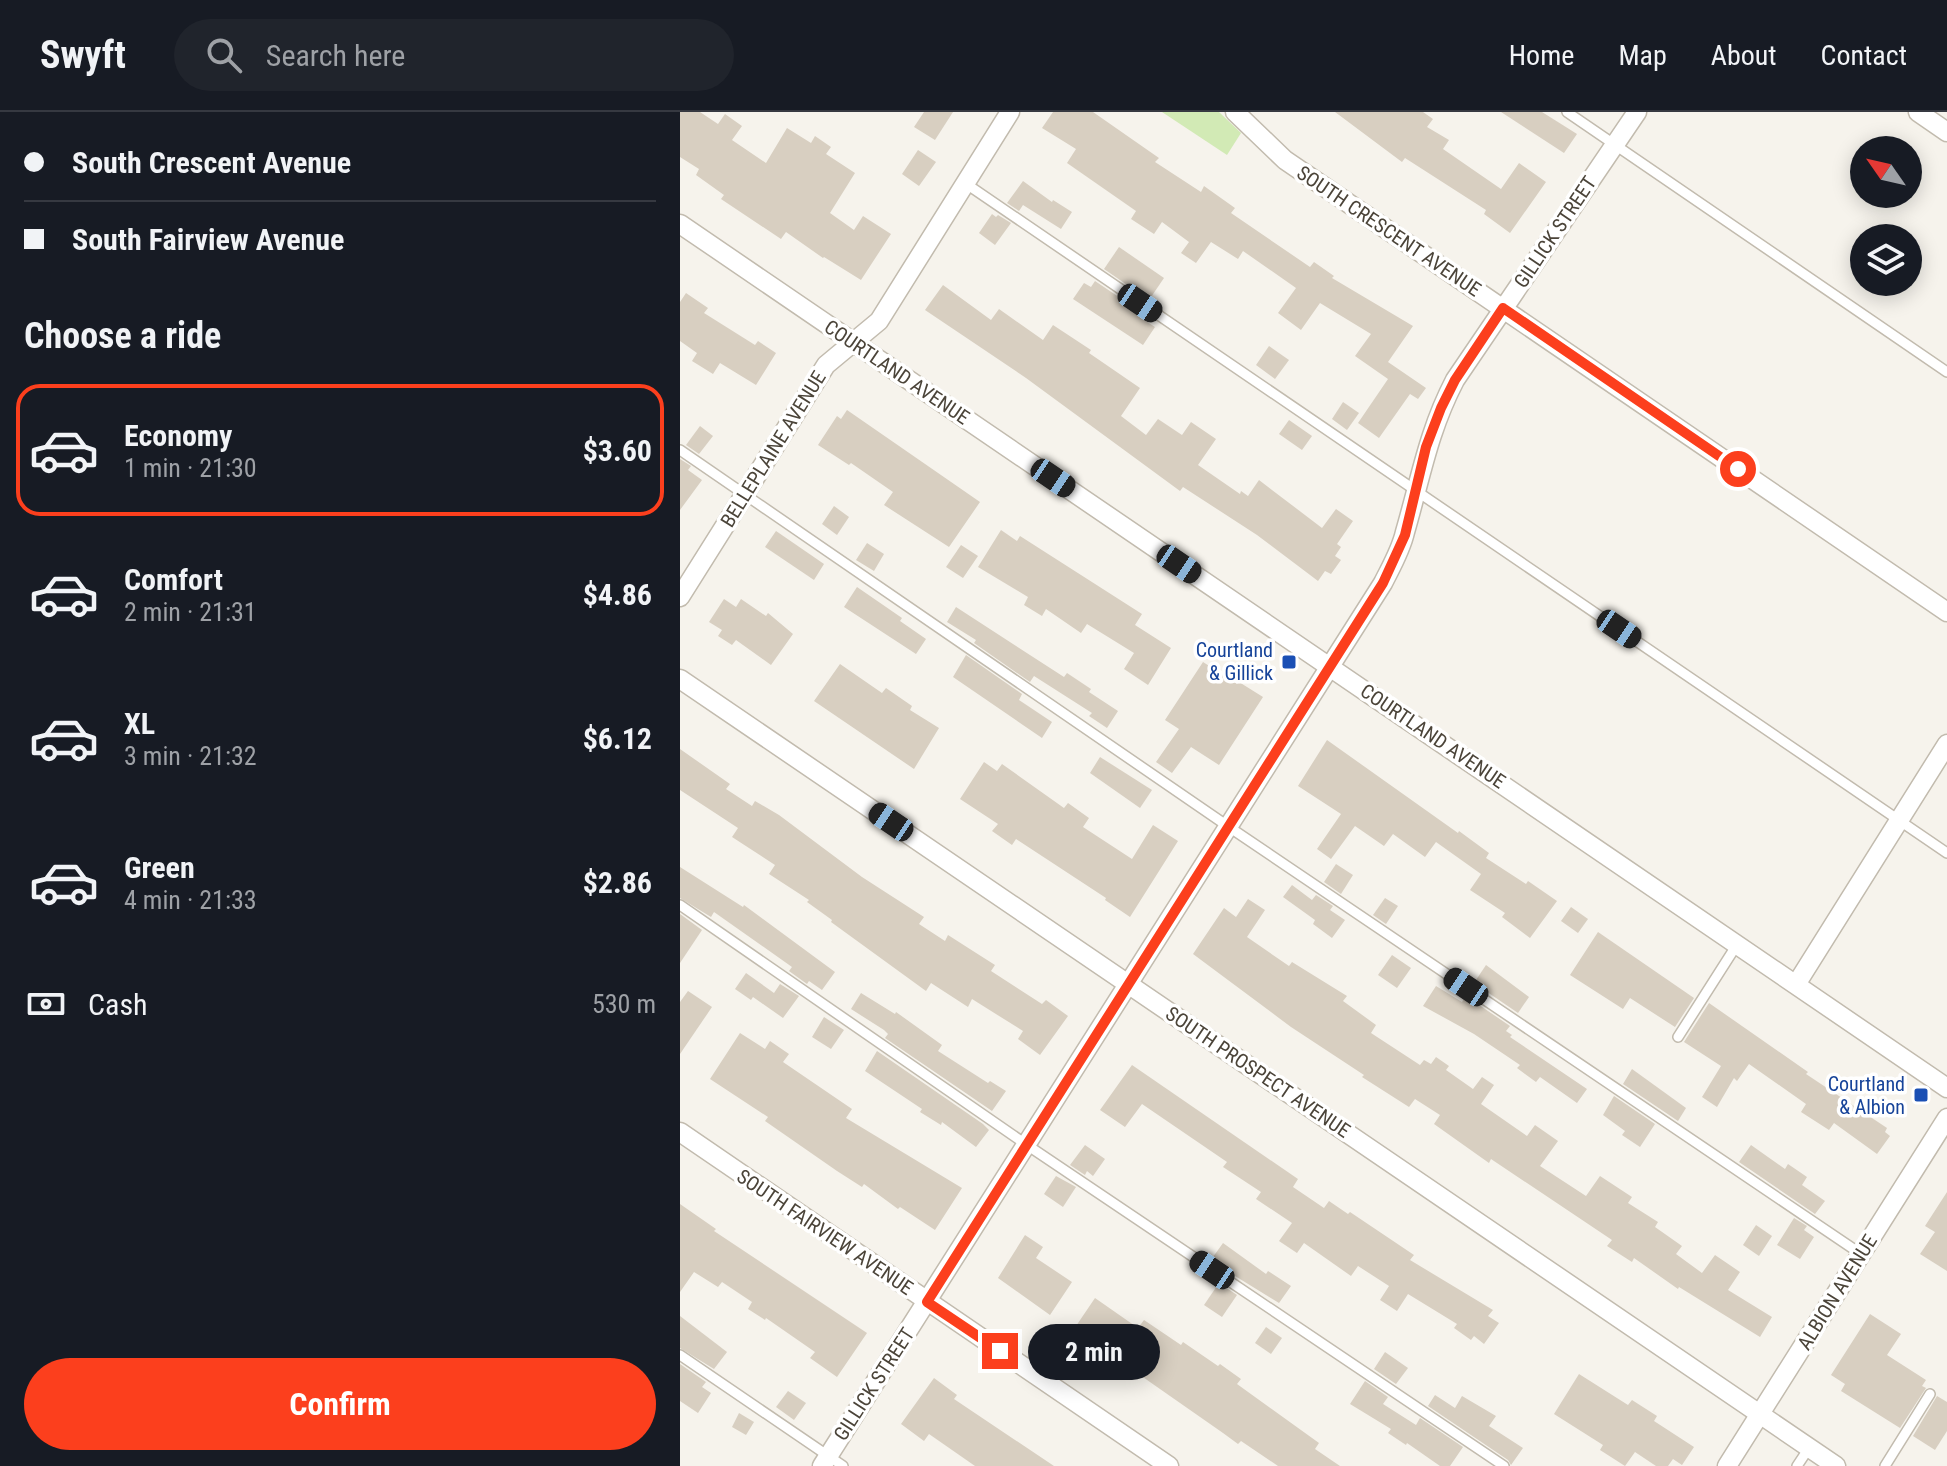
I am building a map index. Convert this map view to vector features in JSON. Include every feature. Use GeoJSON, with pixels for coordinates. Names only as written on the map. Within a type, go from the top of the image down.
{"type":"FeatureCollection","features":[{"type":"Feature","properties":{"kind":"street","name":"BELLEPLAINE AVENUE"},"geometry":{"type":"LineString","coordinates":[[680,597],[826,365],[879,321],[1010,112]]}},
{"type":"Feature","properties":{"kind":"street","name":"SOUTH CRESCENT AVENUE"},"geometry":{"type":"LineString","coordinates":[[1235,112],[1285,160],[1947,612]]}},
{"type":"Feature","properties":{"kind":"street","name":"GILLICK STREET"},"geometry":{"type":"LineString","coordinates":[[831,1463],[927,1302],[1383,583],[1405,535],[1426,447],[1455,380],[1637,112]]}},
{"type":"Feature","properties":{"kind":"street"},"geometry":{"type":"LineString","coordinates":[[1918,112],[1947,132]]}},
{"type":"Feature","properties":{"kind":"street","name":"COURTLAND AVENUE"},"geometry":{"type":"LineString","coordinates":[[680,224],[1947,1088]]}},
{"type":"Feature","properties":{"kind":"street","name":"SOUTH PROSPECT AVENUE"},"geometry":{"type":"LineString","coordinates":[[680,679],[1836,1466]]}},
{"type":"Feature","properties":{"kind":"street"},"geometry":{"type":"LineString","coordinates":[[1797,983],[1947,744]]}},
{"type":"Feature","properties":{"kind":"street","name":"ALBION AVENUE"},"geometry":{"type":"LineString","coordinates":[[1727,1466],[1947,1118]]}},
{"type":"Feature","properties":{"kind":"street","name":"SOUTH FAIRVIEW AVENUE"},"geometry":{"type":"LineString","coordinates":[[680,1132],[1169,1466]]}},
{"type":"Feature","properties":{"kind":"lane"},"geometry":{"type":"LineString","coordinates":[[1567,112],[1947,372]]}},
{"type":"Feature","properties":{"kind":"lane"},"geometry":{"type":"LineString","coordinates":[[965,183],[1947,853]]}},
{"type":"Feature","properties":{"kind":"lane"},"geometry":{"type":"LineString","coordinates":[[680,450],[1229,827],[1861,1254]]}},
{"type":"Feature","properties":{"kind":"lane"},"geometry":{"type":"LineString","coordinates":[[680,905],[1027,1145],[1504,1466]]}},
{"type":"Feature","properties":{"kind":"lane"},"geometry":{"type":"LineString","coordinates":[[1678,1037],[1738,943]]}},
{"type":"Feature","properties":{"kind":"lane"},"geometry":{"type":"LineString","coordinates":[[680,1355],[831,1463]]}},
{"type":"Feature","properties":{"kind":"lane"},"geometry":{"type":"LineString","coordinates":[[1885,1466],[1930,1394]]}},
{"type":"Feature","properties":{"kind":"lane"},"geometry":{"type":"LineString","coordinates":[[1797,1466],[1809,1448]]}},
{"type":"Feature","properties":{"kind":"green space"},"geometry":{"type":"Polygon","coordinates":[[[1162,112],[1219,112],[1241,133],[1227,155],[1162,112]]]}},
{"type":"Feature","properties":{"kind":"building"},"geometry":{"type":"Polygon","coordinates":[[[680,112],[700,112],[718,124],[725,114],[742,126],[732,140],[766,163],[787,128],[811,143],[815,136],[831,147],[826,154],[855,173],[830,213],[854,230],[863,216],[891,234],[861,280],[786,232],[781,239],[721,199],[724,195],[696,175],[699,169],[680,157],[680,112]]]}},
{"type":"Feature","properties":{"kind":"building"},"geometry":{"type":"Polygon","coordinates":[[[924,112],[953,112],[935,140],[914,127],[924,112]]]}},
{"type":"Feature","properties":{"kind":"building"},"geometry":{"type":"Polygon","coordinates":[[[1053,112],[1093,112],[1159,158],[1155,162],[1201,192],[1204,186],[1235,208],[1231,213],[1310,267],[1314,262],[1334,276],[1332,278],[1413,326],[1388,362],[1426,388],[1418,399],[1410,394],[1379,438],[1358,423],[1388,379],[1355,356],[1371,334],[1320,303],[1301,330],[1278,313],[1296,288],[1243,251],[1238,259],[1211,242],[1196,263],[1181,253],[1189,242],[1162,222],[1154,234],[1131,219],[1136,211],[1067,163],[1076,149],[1042,128],[1053,112]]]}},
{"type":"Feature","properties":{"kind":"building"},"geometry":{"type":"Polygon","coordinates":[[[1335,112],[1423,112],[1433,119],[1427,127],[1449,140],[1443,149],[1501,189],[1519,163],[1546,182],[1510,233],[1484,214],[1486,210],[1405,158],[1402,162],[1335,112]]]}},
{"type":"Feature","properties":{"kind":"building"},"geometry":{"type":"Polygon","coordinates":[[[1501,112],[1542,112],[1577,134],[1564,153],[1501,112]]]}},
{"type":"Feature","properties":{"kind":"building"},"geometry":{"type":"Polygon","coordinates":[[[918,150],[936,162],[919,186],[902,174],[918,150]]]}},
{"type":"Feature","properties":{"kind":"building"},"geometry":{"type":"Polygon","coordinates":[[[1023,181],[1072,212],[1061,229],[1023,205],[1019,211],[1007,203],[1023,181]]]}},
{"type":"Feature","properties":{"kind":"building"},"geometry":{"type":"Polygon","coordinates":[[[992,214],[1011,223],[995,245],[979,233],[992,214]]]}},
{"type":"Feature","properties":{"kind":"building"},"geometry":{"type":"Polygon","coordinates":[[[1119,247],[1164,278],[1149,300],[1104,269],[1119,247]]]}},
{"type":"Feature","properties":{"kind":"building"},"geometry":{"type":"Polygon","coordinates":[[[1095,281],[1141,312],[1138,316],[1155,327],[1143,345],[1073,299],[1084,283],[1091,287],[1095,281]]]}},
{"type":"Feature","properties":{"kind":"building"},"geometry":{"type":"Polygon","coordinates":[[[943,285],[991,320],[999,309],[1043,340],[1053,325],[1091,350],[1089,353],[1140,388],[1121,416],[1146,435],[1158,419],[1182,435],[1191,422],[1216,439],[1198,465],[1240,494],[1241,491],[1248,496],[1259,480],[1322,528],[1336,509],[1353,521],[1337,544],[1341,547],[1335,556],[1341,560],[1331,574],[1325,571],[1318,581],[1257,535],[1183,487],[1180,491],[1026,378],[925,310],[943,285]]]}},
{"type":"Feature","properties":{"kind":"building"},"geometry":{"type":"Polygon","coordinates":[[[686,293],[708,308],[704,313],[755,345],[758,341],[776,353],[756,385],[720,363],[713,374],[692,361],[697,353],[680,341],[680,302],[686,293]]]}},
{"type":"Feature","properties":{"kind":"building"},"geometry":{"type":"Polygon","coordinates":[[[1269,346],[1289,360],[1275,379],[1256,365],[1269,346]]]}},
{"type":"Feature","properties":{"kind":"building"},"geometry":{"type":"Polygon","coordinates":[[[1343,402],[1359,413],[1347,430],[1332,419],[1343,402]]]}},
{"type":"Feature","properties":{"kind":"building"},"geometry":{"type":"Polygon","coordinates":[[[847,410],[980,502],[949,547],[884,505],[893,492],[818,445],[837,416],[841,419],[847,410]]]}},
{"type":"Feature","properties":{"kind":"building"},"geometry":{"type":"Polygon","coordinates":[[[1289,420],[1312,436],[1302,450],[1279,434],[1289,420]]]}},
{"type":"Feature","properties":{"kind":"building"},"geometry":{"type":"Polygon","coordinates":[[[700,426],[713,436],[699,454],[686,445],[700,426]]]}},
{"type":"Feature","properties":{"kind":"building"},"geometry":{"type":"Polygon","coordinates":[[[680,459],[691,466],[688,470],[702,480],[680,510],[680,459]]]}},
{"type":"Feature","properties":{"kind":"building"},"geometry":{"type":"Polygon","coordinates":[[[834,506],[849,517],[837,535],[822,524],[834,506]]]}},
{"type":"Feature","properties":{"kind":"building"},"geometry":{"type":"Polygon","coordinates":[[[1001,530],[1017,541],[1020,536],[1142,614],[1135,625],[1171,648],[1148,685],[1124,669],[1134,653],[1087,624],[1081,633],[1046,609],[1042,616],[1024,605],[1028,597],[978,567],[1001,530]]]}},
{"type":"Feature","properties":{"kind":"building"},"geometry":{"type":"Polygon","coordinates":[[[776,531],[824,564],[814,580],[765,547],[776,531]]]}},
{"type":"Feature","properties":{"kind":"building"},"geometry":{"type":"Polygon","coordinates":[[[867,543],[884,554],[874,571],[856,560],[867,543]]]}},
{"type":"Feature","properties":{"kind":"building"},"geometry":{"type":"Polygon","coordinates":[[[961,545],[978,556],[963,578],[946,567],[961,545]]]}},
{"type":"Feature","properties":{"kind":"building"},"geometry":{"type":"Polygon","coordinates":[[[857,587],[926,639],[916,654],[844,607],[857,587]]]}},
{"type":"Feature","properties":{"kind":"building"},"geometry":{"type":"Polygon","coordinates":[[[724,599],[736,607],[741,599],[766,616],[768,613],[793,634],[771,665],[736,640],[732,645],[718,636],[722,630],[709,622],[724,599]]]}},
{"type":"Feature","properties":{"kind":"building"},"geometry":{"type":"Polygon","coordinates":[[[956,607],[1064,677],[1067,673],[1091,689],[1089,692],[1118,711],[1107,728],[1089,716],[1092,713],[1034,676],[1030,682],[974,643],[976,640],[947,622],[956,607]]]}},
{"type":"Feature","properties":{"kind":"building"},"geometry":{"type":"Polygon","coordinates":[[[966,655],[1022,694],[1019,700],[1052,722],[1042,738],[953,677],[966,655]]]}},
{"type":"Feature","properties":{"kind":"building"},"geometry":{"type":"Polygon","coordinates":[[[1203,662],[1263,697],[1219,765],[1191,747],[1172,773],[1156,762],[1179,729],[1165,720],[1203,662]]]}},
{"type":"Feature","properties":{"kind":"building"},"geometry":{"type":"Polygon","coordinates":[[[840,664],[882,693],[886,688],[912,706],[910,710],[939,728],[914,769],[814,701],[840,664]]]}},
{"type":"Feature","properties":{"kind":"building"},"geometry":{"type":"Polygon","coordinates":[[[1327,740],[1489,853],[1486,858],[1557,901],[1530,938],[1502,917],[1505,913],[1470,890],[1481,874],[1436,842],[1425,857],[1393,834],[1384,846],[1355,826],[1331,859],[1317,849],[1341,814],[1298,786],[1327,740]]]}},
{"type":"Feature","properties":{"kind":"building"},"geometry":{"type":"Polygon","coordinates":[[[680,749],[730,784],[726,789],[752,806],[755,801],[779,815],[862,877],[924,917],[919,924],[945,941],[948,935],[995,965],[991,971],[1042,1004],[1046,1000],[1068,1016],[1040,1055],[1018,1039],[1023,1031],[972,999],[968,1007],[931,983],[926,991],[831,922],[807,902],[809,900],[769,874],[775,865],[732,837],[738,828],[680,790],[680,749]]]}},
{"type":"Feature","properties":{"kind":"building"},"geometry":{"type":"Polygon","coordinates":[[[1100,757],[1152,790],[1140,808],[1090,773],[1100,757]]]}},
{"type":"Feature","properties":{"kind":"building"},"geometry":{"type":"Polygon","coordinates":[[[984,762],[997,771],[1002,764],[1064,808],[1068,803],[1089,818],[1083,827],[1132,859],[1153,825],[1178,841],[1130,917],[1016,839],[1012,845],[992,831],[998,824],[960,799],[984,762]]]}},
{"type":"Feature","properties":{"kind":"building"},"geometry":{"type":"Polygon","coordinates":[[[1336,864],[1353,875],[1341,894],[1324,882],[1336,864]]]}},
{"type":"Feature","properties":{"kind":"building"},"geometry":{"type":"Polygon","coordinates":[[[680,867],[744,905],[835,972],[822,990],[789,971],[792,967],[714,912],[711,917],[680,898],[680,867]]]}},
{"type":"Feature","properties":{"kind":"building"},"geometry":{"type":"Polygon","coordinates":[[[1292,885],[1312,900],[1316,895],[1333,906],[1330,910],[1345,920],[1332,938],[1313,924],[1315,920],[1283,897],[1292,885]]]}},
{"type":"Feature","properties":{"kind":"building"},"geometry":{"type":"Polygon","coordinates":[[[1385,898],[1398,906],[1386,924],[1373,915],[1385,898]]]}},
{"type":"Feature","properties":{"kind":"building"},"geometry":{"type":"Polygon","coordinates":[[[1248,899],[1265,910],[1247,937],[1289,966],[1292,962],[1347,996],[1343,1001],[1376,1025],[1371,1033],[1420,1065],[1424,1060],[1431,1064],[1436,1057],[1449,1066],[1446,1070],[1473,1089],[1482,1077],[1494,1085],[1481,1104],[1527,1136],[1535,1125],[1558,1141],[1540,1166],[1586,1196],[1600,1176],[1632,1197],[1628,1203],[1658,1222],[1655,1227],[1682,1246],[1676,1254],[1702,1273],[1715,1255],[1740,1272],[1728,1290],[1772,1317],[1760,1337],[1678,1289],[1634,1258],[1632,1262],[1607,1246],[1612,1240],[1491,1159],[1489,1163],[1434,1124],[1440,1115],[1415,1099],[1409,1107],[1362,1077],[1364,1075],[1291,1027],[1193,954],[1224,908],[1236,917],[1248,899]]]}},
{"type":"Feature","properties":{"kind":"building"},"geometry":{"type":"Polygon","coordinates":[[[1571,907],[1588,919],[1578,933],[1561,921],[1571,907]]]}},
{"type":"Feature","properties":{"kind":"building"},"geometry":{"type":"Polygon","coordinates":[[[680,914],[702,930],[680,963],[680,914]]]}},
{"type":"Feature","properties":{"kind":"building"},"geometry":{"type":"Polygon","coordinates":[[[1598,932],[1694,998],[1675,1027],[1630,998],[1623,1009],[1570,975],[1598,932]]]}},
{"type":"Feature","properties":{"kind":"building"},"geometry":{"type":"Polygon","coordinates":[[[1392,955],[1411,968],[1397,988],[1378,975],[1392,955]]]}},
{"type":"Feature","properties":{"kind":"building"},"geometry":{"type":"Polygon","coordinates":[[[1486,965],[1529,997],[1518,1013],[1474,983],[1486,965]]]}},
{"type":"Feature","properties":{"kind":"building"},"geometry":{"type":"Polygon","coordinates":[[[746,973],[774,993],[780,984],[799,996],[783,1018],[753,997],[751,1000],[735,989],[746,973]]]}},
{"type":"Feature","properties":{"kind":"building"},"geometry":{"type":"Polygon","coordinates":[[[1436,986],[1462,1002],[1466,996],[1510,1026],[1506,1031],[1512,1035],[1510,1037],[1587,1089],[1577,1103],[1540,1077],[1536,1082],[1517,1068],[1520,1065],[1474,1034],[1423,1006],[1436,986]]]}},
{"type":"Feature","properties":{"kind":"building"},"geometry":{"type":"Polygon","coordinates":[[[688,991],[712,1007],[680,1054],[680,1002],[688,991]]]}},
{"type":"Feature","properties":{"kind":"building"},"geometry":{"type":"Polygon","coordinates":[[[861,993],[896,1012],[942,1045],[938,1051],[1006,1091],[992,1111],[885,1038],[888,1034],[884,1030],[851,1009],[861,993]]]}},
{"type":"Feature","properties":{"kind":"building"},"geometry":{"type":"Polygon","coordinates":[[[1709,1003],[1887,1128],[1885,1132],[1890,1136],[1877,1154],[1834,1123],[1829,1130],[1801,1112],[1806,1104],[1749,1064],[1737,1081],[1734,1078],[1717,1107],[1702,1097],[1721,1066],[1684,1042],[1709,1003]]]}},
{"type":"Feature","properties":{"kind":"building"},"geometry":{"type":"Polygon","coordinates":[[[824,1017],[844,1030],[831,1049],[812,1037],[824,1017]]]}},
{"type":"Feature","properties":{"kind":"building"},"geometry":{"type":"Polygon","coordinates":[[[740,1033],[765,1049],[770,1041],[789,1054],[783,1062],[852,1109],[846,1118],[962,1188],[935,1230],[900,1207],[898,1209],[864,1184],[862,1187],[837,1171],[765,1121],[768,1117],[710,1079],[740,1033]]]}},
{"type":"Feature","properties":{"kind":"building"},"geometry":{"type":"Polygon","coordinates":[[[877,1051],[983,1124],[989,1130],[976,1147],[942,1122],[941,1125],[920,1112],[922,1109],[865,1071],[877,1051]]]}},
{"type":"Feature","properties":{"kind":"building"},"geometry":{"type":"Polygon","coordinates":[[[1132,1065],[1298,1179],[1293,1187],[1324,1208],[1329,1201],[1348,1214],[1350,1212],[1414,1255],[1410,1260],[1493,1310],[1488,1316],[1499,1323],[1484,1344],[1474,1336],[1471,1340],[1454,1328],[1457,1324],[1408,1294],[1397,1311],[1380,1300],[1389,1286],[1358,1266],[1351,1276],[1304,1243],[1297,1253],[1279,1241],[1292,1223],[1256,1199],[1261,1192],[1223,1167],[1227,1162],[1142,1104],[1125,1127],[1100,1110],[1132,1065]]]}},
{"type":"Feature","properties":{"kind":"building"},"geometry":{"type":"Polygon","coordinates":[[[1632,1069],[1686,1108],[1678,1121],[1623,1084],[1632,1069]]]}},
{"type":"Feature","properties":{"kind":"building"},"geometry":{"type":"Polygon","coordinates":[[[1614,1096],[1655,1124],[1640,1147],[1622,1135],[1625,1131],[1603,1115],[1614,1096]]]}},
{"type":"Feature","properties":{"kind":"building"},"geometry":{"type":"Polygon","coordinates":[[[1085,1145],[1105,1159],[1093,1176],[1087,1171],[1085,1175],[1070,1165],[1085,1145]]]}},
{"type":"Feature","properties":{"kind":"building"},"geometry":{"type":"Polygon","coordinates":[[[1751,1145],[1785,1169],[1788,1164],[1807,1177],[1802,1185],[1825,1201],[1815,1214],[1739,1162],[1751,1145]]]}},
{"type":"Feature","properties":{"kind":"building"},"geometry":{"type":"Polygon","coordinates":[[[1056,1176],[1076,1187],[1063,1207],[1044,1194],[1056,1176]]]}},
{"type":"Feature","properties":{"kind":"building"},"geometry":{"type":"Polygon","coordinates":[[[1947,1192],[1947,1271],[1920,1254],[1935,1232],[1925,1226],[1947,1192]]]}},
{"type":"Feature","properties":{"kind":"building"},"geometry":{"type":"Polygon","coordinates":[[[680,1204],[716,1229],[714,1231],[867,1333],[837,1377],[810,1358],[815,1352],[748,1309],[752,1302],[722,1282],[718,1287],[694,1272],[680,1292],[680,1204]]]}},
{"type":"Feature","properties":{"kind":"building"},"geometry":{"type":"Polygon","coordinates":[[[1794,1218],[1807,1226],[1804,1230],[1814,1237],[1800,1259],[1777,1245],[1794,1218]]]}},
{"type":"Feature","properties":{"kind":"building"},"geometry":{"type":"Polygon","coordinates":[[[1756,1225],[1772,1236],[1759,1256],[1743,1245],[1756,1225]]]}},
{"type":"Feature","properties":{"kind":"building"},"geometry":{"type":"Polygon","coordinates":[[[1025,1235],[1043,1247],[1036,1258],[1072,1282],[1050,1315],[998,1278],[1025,1235]]]}},
{"type":"Feature","properties":{"kind":"building"},"geometry":{"type":"Polygon","coordinates":[[[1223,1243],[1266,1274],[1268,1271],[1291,1286],[1279,1303],[1227,1271],[1213,1257],[1223,1243]]]}},
{"type":"Feature","properties":{"kind":"building"},"geometry":{"type":"Polygon","coordinates":[[[1219,1283],[1237,1295],[1222,1317],[1204,1305],[1219,1283]]]}},
{"type":"Feature","properties":{"kind":"building"},"geometry":{"type":"Polygon","coordinates":[[[1095,1298],[1138,1328],[1144,1320],[1181,1345],[1183,1342],[1218,1366],[1220,1364],[1241,1379],[1237,1384],[1319,1443],[1315,1449],[1340,1466],[1278,1466],[1241,1441],[1238,1444],[1074,1329],[1095,1298]]]}},
{"type":"Feature","properties":{"kind":"building"},"geometry":{"type":"Polygon","coordinates":[[[1870,1314],[1901,1334],[1887,1355],[1926,1380],[1922,1386],[1926,1388],[1900,1428],[1841,1391],[1845,1384],[1831,1375],[1870,1314]]]}},
{"type":"Feature","properties":{"kind":"building"},"geometry":{"type":"Polygon","coordinates":[[[680,1316],[727,1352],[714,1369],[680,1348],[680,1316]]]}},
{"type":"Feature","properties":{"kind":"building"},"geometry":{"type":"Polygon","coordinates":[[[1266,1327],[1282,1338],[1271,1354],[1255,1343],[1266,1327]]]}},
{"type":"Feature","properties":{"kind":"building"},"geometry":{"type":"Polygon","coordinates":[[[1385,1352],[1408,1368],[1396,1384],[1374,1369],[1385,1352]]]}},
{"type":"Feature","properties":{"kind":"building"},"geometry":{"type":"Polygon","coordinates":[[[680,1364],[706,1382],[702,1387],[711,1393],[698,1413],[680,1401],[680,1364]]]}},
{"type":"Feature","properties":{"kind":"building"},"geometry":{"type":"Polygon","coordinates":[[[1579,1374],[1628,1405],[1632,1400],[1657,1416],[1654,1421],[1694,1447],[1682,1465],[1673,1459],[1668,1466],[1656,1466],[1635,1452],[1625,1466],[1600,1450],[1603,1445],[1554,1414],[1579,1374]]]}},
{"type":"Feature","properties":{"kind":"building"},"geometry":{"type":"Polygon","coordinates":[[[934,1378],[957,1395],[954,1399],[1054,1466],[975,1466],[929,1434],[924,1441],[901,1424],[934,1378]]]}},
{"type":"Feature","properties":{"kind":"building"},"geometry":{"type":"Polygon","coordinates":[[[1365,1381],[1388,1397],[1383,1404],[1416,1425],[1420,1418],[1463,1447],[1450,1466],[1440,1466],[1406,1445],[1388,1433],[1391,1429],[1350,1404],[1365,1381]]]}},
{"type":"Feature","properties":{"kind":"building"},"geometry":{"type":"Polygon","coordinates":[[[788,1391],[806,1403],[794,1420],[776,1407],[788,1391]]]}},
{"type":"Feature","properties":{"kind":"building"},"geometry":{"type":"Polygon","coordinates":[[[1435,1395],[1455,1408],[1462,1396],[1496,1416],[1489,1426],[1523,1448],[1511,1465],[1428,1406],[1435,1395]]]}},
{"type":"Feature","properties":{"kind":"building"},"geometry":{"type":"Polygon","coordinates":[[[1937,1396],[1947,1402],[1947,1431],[1935,1450],[1913,1436],[1937,1396]]]}},
{"type":"Feature","properties":{"kind":"building"},"geometry":{"type":"Polygon","coordinates":[[[739,1413],[754,1422],[746,1435],[732,1427],[739,1413]]]}},
{"type":"Feature","properties":{"kind":"place","name":"Courtland & Gillick"},"geometry":{"type":"Point","coordinates":[1289,662]}},
{"type":"Feature","properties":{"kind":"place","name":"Courtland & Albion"},"geometry":{"type":"Point","coordinates":[1921,1095]}},
{"type":"Feature","properties":{"kind":"route"},"geometry":{"type":"LineString","coordinates":[[1000,1351],[927,1302],[1383,583],[1405,535],[1426,447],[1441,408],[1455,380],[1503,308],[1738,469]]}}]}
